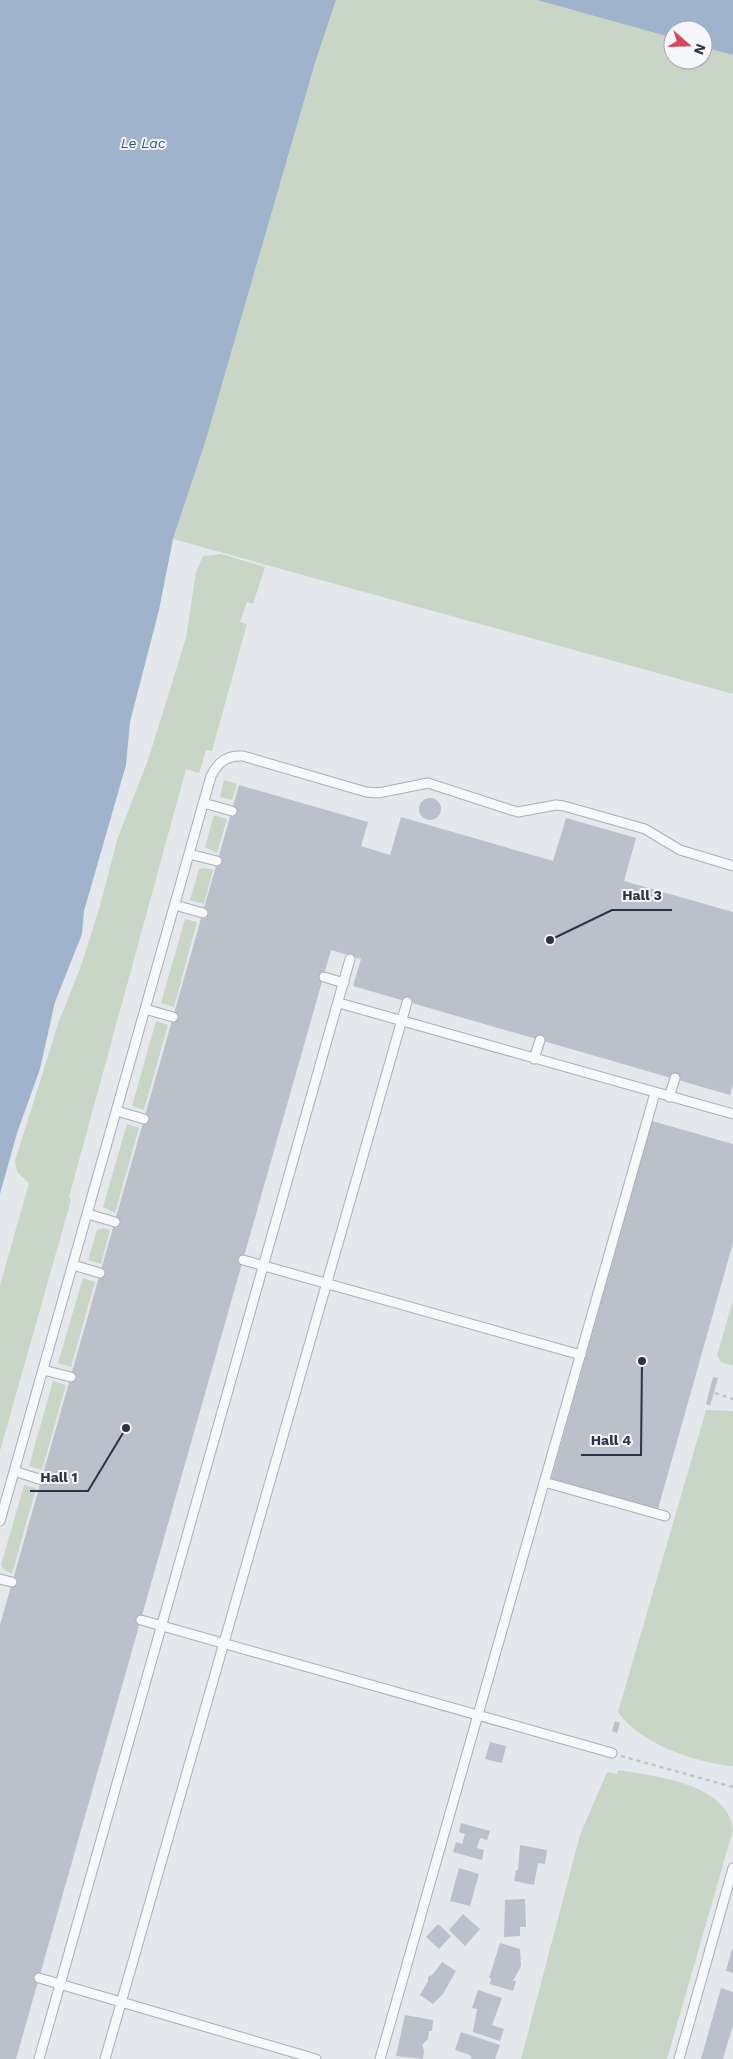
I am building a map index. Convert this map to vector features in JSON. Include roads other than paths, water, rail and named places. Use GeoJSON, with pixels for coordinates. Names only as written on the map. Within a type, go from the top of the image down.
{"type":"FeatureCollection","features":[{"type":"Feature","properties":{"kind":"lane"},"geometry":{"type":"LineString","coordinates":[[0,1521],[211,776],[220,762],[230,756],[243,756],[378,794],[428,783],[518,812],[556,805],[564,806],[645,829],[680,850],[733,866]]}},
{"type":"Feature","properties":{"kind":"lane"},"geometry":{"type":"LineString","coordinates":[[203,804],[232,811]]}},
{"type":"Feature","properties":{"kind":"lane"},"geometry":{"type":"LineString","coordinates":[[189,854],[217,861]]}},
{"type":"Feature","properties":{"kind":"lane"},"geometry":{"type":"LineString","coordinates":[[175,905],[203,913]]}},
{"type":"Feature","properties":{"kind":"lane"},"geometry":{"type":"LineString","coordinates":[[39,2059],[350,959]]}},
{"type":"Feature","properties":{"kind":"lane"},"geometry":{"type":"LineString","coordinates":[[324,977],[344,983]]}},
{"type":"Feature","properties":{"kind":"lane"},"geometry":{"type":"LineString","coordinates":[[105,2059],[328,1284],[407,1002]]}},
{"type":"Feature","properties":{"kind":"lane"},"geometry":{"type":"LineString","coordinates":[[338,1003],[733,1114]]}},
{"type":"Feature","properties":{"kind":"lane"},"geometry":{"type":"LineString","coordinates":[[145,1009],[173,1017]]}},
{"type":"Feature","properties":{"kind":"lane"},"geometry":{"type":"LineString","coordinates":[[534,1059],[540,1040]]}},
{"type":"Feature","properties":{"kind":"lane"},"geometry":{"type":"LineString","coordinates":[[669,1097],[675,1078]]}},
{"type":"Feature","properties":{"kind":"lane"},"geometry":{"type":"LineString","coordinates":[[380,2059],[655,1093]]}},
{"type":"Feature","properties":{"kind":"lane"},"geometry":{"type":"LineString","coordinates":[[116,1111],[144,1119]]}},
{"type":"Feature","properties":{"kind":"lane"},"geometry":{"type":"LineString","coordinates":[[88,1214],[115,1222]]}},
{"type":"Feature","properties":{"kind":"lane"},"geometry":{"type":"LineString","coordinates":[[244,1260],[581,1355]]}},
{"type":"Feature","properties":{"kind":"lane"},"geometry":{"type":"LineString","coordinates":[[73,1265],[100,1273]]}},
{"type":"Feature","properties":{"kind":"lane"},"geometry":{"type":"LineString","coordinates":[[43,1370],[71,1377]]}},
{"type":"Feature","properties":{"kind":"lane"},"geometry":{"type":"LineString","coordinates":[[14,1471],[42,1480]]}},
{"type":"Feature","properties":{"kind":"lane"},"geometry":{"type":"LineString","coordinates":[[544,1482],[665,1516]]}},
{"type":"Feature","properties":{"kind":"lane"},"geometry":{"type":"LineString","coordinates":[[0,1579],[12,1582]]}},
{"type":"Feature","properties":{"kind":"lane"},"geometry":{"type":"LineString","coordinates":[[141,1620],[612,1753]]}},
{"type":"Feature","properties":{"kind":"lane"},"geometry":{"type":"LineString","coordinates":[[679,2059],[733,1868]]}},
{"type":"Feature","properties":{"kind":"lane"},"geometry":{"type":"LineString","coordinates":[[39,1978],[316,2059]]}},
{"type":"Feature","properties":{"kind":"water","name":"Le Lac"},"geometry":{"type":"Polygon","coordinates":[[[0,0],[336,0],[315,63],[205,443],[173,539],[159,610],[130,722],[126,765],[84,911],[82,934],[55,1002],[40,1069],[17,1133],[0,1194],[0,0]]]}},
{"type":"Feature","properties":{"kind":"water"},"geometry":{"type":"Polygon","coordinates":[[[537,0],[733,0],[733,55],[713,50],[713,20],[663,20],[663,35],[537,0]]]}},
{"type":"Feature","properties":{"kind":"place","name":"Hall 3"},"geometry":{"type":"Point","coordinates":[550,940]}},
{"type":"Feature","properties":{"kind":"place","name":"Hall 4"},"geometry":{"type":"Point","coordinates":[642,1361]}},
{"type":"Feature","properties":{"kind":"place","name":"Hall 1"},"geometry":{"type":"Point","coordinates":[126,1428]}}]}
